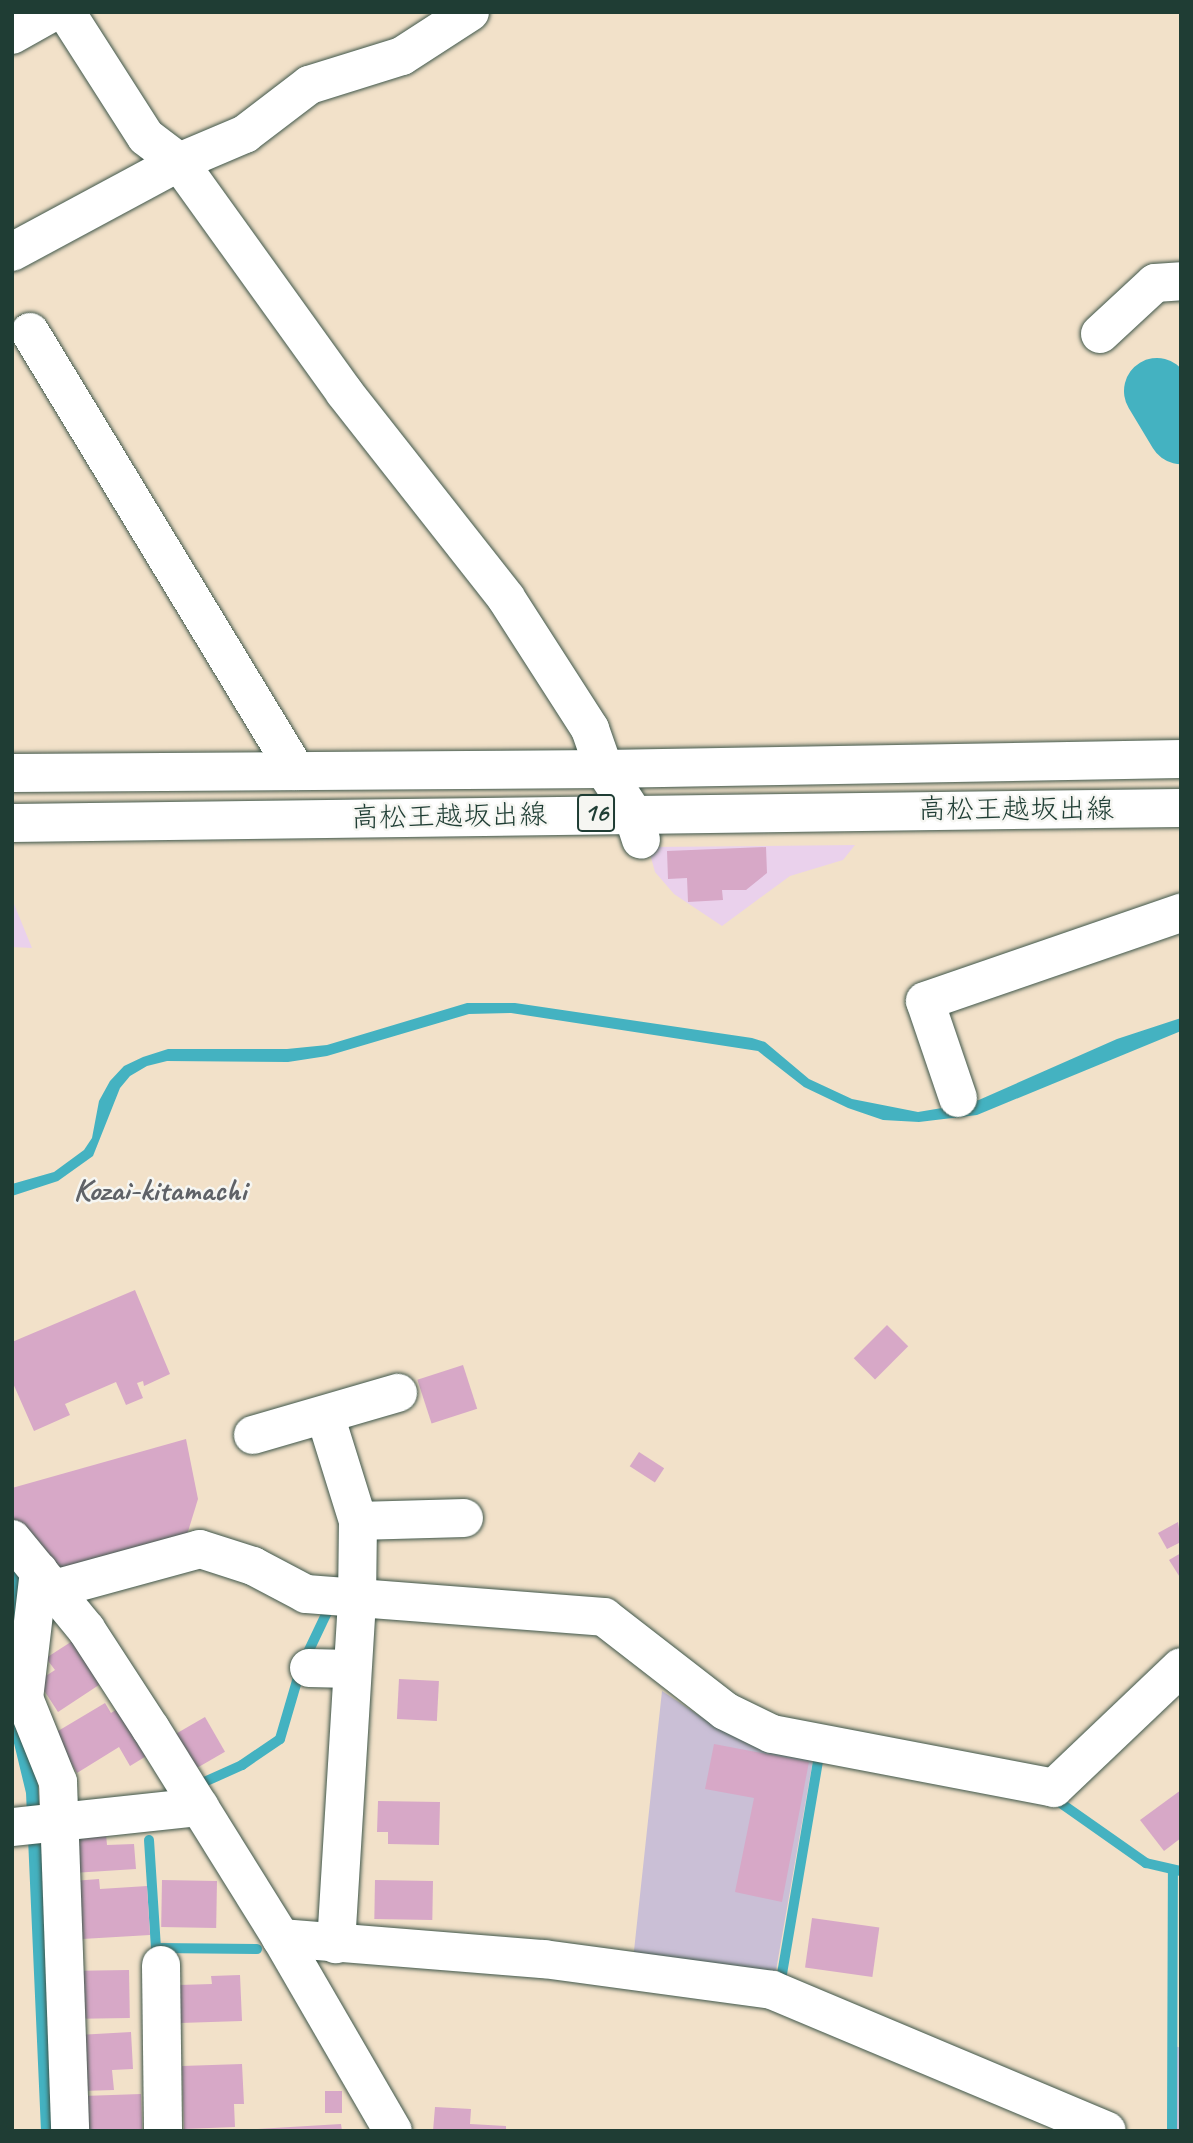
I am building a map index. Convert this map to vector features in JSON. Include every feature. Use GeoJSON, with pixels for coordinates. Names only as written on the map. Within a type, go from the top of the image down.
{"type":"FeatureCollection","features":[{"type":"Feature","properties":{"kind":"street"},"geometry":{"type":"LineString","coordinates":[[12,35],[53,12]]}},
{"type":"Feature","properties":{"kind":"street"},"geometry":{"type":"LineString","coordinates":[[66,12],[146,137],[179,162],[344,392],[506,597],[590,729],[604,769],[636,826]]}},
{"type":"Feature","properties":{"kind":"street"},"geometry":{"type":"LineString","coordinates":[[12,252],[179,162],[245,134],[309,85],[402,56],[470,12]]}},
{"type":"Feature","properties":{"kind":"street"},"geometry":{"type":"LineString","coordinates":[[1100,334],[1155,283],[1181,281]]}},
{"type":"Feature","properties":{"kind":"street"},"geometry":{"type":"LineString","coordinates":[[30,332],[296,771]]}},
{"type":"Feature","properties":{"kind":"street","name":"高松王越坂出線"},"geometry":{"type":"LineString","coordinates":[[12,772],[604,769],[1181,759]]}},
{"type":"Feature","properties":{"kind":"street","name":"高松王越坂出線"},"geometry":{"type":"LineString","coordinates":[[12,823],[636,826],[1181,808]]}},
{"type":"Feature","properties":{"kind":"street"},"geometry":{"type":"LineString","coordinates":[[958,1098],[925,1001],[1181,912]]}},
{"type":"Feature","properties":{"kind":"street"},"geometry":{"type":"LineString","coordinates":[[253,1436],[398,1394]]}},
{"type":"Feature","properties":{"kind":"street"},"geometry":{"type":"LineString","coordinates":[[325,1415],[358,1521],[357,1601],[336,1944]]}},
{"type":"Feature","properties":{"kind":"street"},"geometry":{"type":"LineString","coordinates":[[358,1521],[464,1518]]}},
{"type":"Feature","properties":{"kind":"street"},"geometry":{"type":"LineString","coordinates":[[12,1539],[86,1629],[281,1938],[393,2131]]}},
{"type":"Feature","properties":{"kind":"street"},"geometry":{"type":"LineString","coordinates":[[47,1580],[200,1549],[253,1566],[306,1594],[357,1601],[604,1617],[724,1711],[772,1734],[872,1751],[924,1765],[1054,1788],[1181,1667]]}},
{"type":"Feature","properties":{"kind":"street"},"geometry":{"type":"LineString","coordinates":[[47,1580],[24,1698],[58,1782],[70,2131]]}},
{"type":"Feature","properties":{"kind":"street"},"geometry":{"type":"LineString","coordinates":[[309,1668],[351,1669]]}},
{"type":"Feature","properties":{"kind":"street"},"geometry":{"type":"LineString","coordinates":[[16,1827],[61,1825],[200,1807]]}},
{"type":"Feature","properties":{"kind":"street"},"geometry":{"type":"LineString","coordinates":[[281,1938],[544,1959],[772,1990],[1107,2131]]}},
{"type":"Feature","properties":{"kind":"street"},"geometry":{"type":"LineString","coordinates":[[161,1965],[163,2131]]}},
{"type":"Feature","properties":{"kind":"shaded area"},"geometry":{"type":"Polygon","coordinates":[[[855,845],[843,860],[790,876],[722,926],[674,894],[655,872],[648,847],[855,845]]]}},
{"type":"Feature","properties":{"kind":"shaded area"},"geometry":{"type":"Polygon","coordinates":[[[12,903],[14,904],[32,948],[12,947],[12,903]]]}},
{"type":"Feature","properties":{"kind":"shaded area"},"geometry":{"type":"Polygon","coordinates":[[[662,1691],[718,1728],[813,1760],[774,1982],[633,1960],[662,1691]]]}},
{"type":"Feature","properties":{"kind":"shaded area"},"geometry":{"type":"Polygon","coordinates":[[[1175,2046],[1181,2048],[1181,2131],[1172,2131],[1175,2046]]]}},
{"type":"Feature","properties":{"kind":"water"},"geometry":{"type":"Polygon","coordinates":[[[467,1003],[515,1003],[752,1038],[765,1042],[809,1079],[852,1099],[918,1112],[972,1103],[1117,1039],[1181,1018],[1181,1031],[977,1115],[919,1122],[883,1120],[848,1108],[804,1087],[758,1051],[511,1013],[469,1014],[327,1056],[288,1062],[167,1061],[147,1066],[130,1076],[120,1088],[93,1156],[58,1181],[12,1196],[12,1184],[54,1172],[84,1150],[92,1138],[99,1101],[110,1081],[124,1066],[143,1057],[168,1049],[287,1049],[327,1045],[467,1003]]]}},
{"type":"Feature","properties":{"kind":"water"},"geometry":{"type":"Polygon","coordinates":[[[12,1565],[26,1588],[59,2131],[41,2131],[26,1793],[12,1735],[12,1565]]]}},
{"type":"Feature","properties":{"kind":"building"},"geometry":{"type":"Polygon","coordinates":[[[766,847],[767,873],[746,890],[722,890],[723,900],[688,902],[687,878],[668,879],[667,851],[766,847]]]}},
{"type":"Feature","properties":{"kind":"building"},"geometry":{"type":"Polygon","coordinates":[[[135,1290],[170,1374],[144,1386],[143,1381],[137,1383],[143,1398],[126,1405],[116,1382],[65,1404],[70,1415],[34,1431],[12,1381],[12,1342],[135,1290]]]}},
{"type":"Feature","properties":{"kind":"building"},"geometry":{"type":"Polygon","coordinates":[[[887,1325],[908,1346],[875,1379],[854,1358],[887,1325]]]}},
{"type":"Feature","properties":{"kind":"building"},"geometry":{"type":"Polygon","coordinates":[[[463,1365],[477,1409],[432,1424],[417,1380],[463,1365]]]}},
{"type":"Feature","properties":{"kind":"building"},"geometry":{"type":"Polygon","coordinates":[[[186,1439],[198,1499],[186,1538],[58,1575],[12,1520],[12,1488],[186,1439]]]}},
{"type":"Feature","properties":{"kind":"building"},"geometry":{"type":"Polygon","coordinates":[[[639,1452],[664,1468],[655,1483],[630,1466],[639,1452]]]}},
{"type":"Feature","properties":{"kind":"building"},"geometry":{"type":"Polygon","coordinates":[[[1178,1522],[1181,1542],[1167,1549],[1158,1533],[1178,1522]]]}},
{"type":"Feature","properties":{"kind":"building"},"geometry":{"type":"Polygon","coordinates":[[[1181,1553],[1181,1579],[1169,1560],[1181,1553]]]}},
{"type":"Feature","properties":{"kind":"building"},"geometry":{"type":"Polygon","coordinates":[[[77,1638],[105,1681],[58,1712],[38,1681],[55,1670],[46,1658],[77,1638]]]}},
{"type":"Feature","properties":{"kind":"building"},"geometry":{"type":"Polygon","coordinates":[[[399,1679],[439,1681],[437,1721],[397,1719],[399,1679]]]}},
{"type":"Feature","properties":{"kind":"building"},"geometry":{"type":"Polygon","coordinates":[[[105,1703],[111,1713],[124,1705],[153,1752],[130,1766],[119,1747],[77,1773],[53,1734],[105,1703]]]}},
{"type":"Feature","properties":{"kind":"building"},"geometry":{"type":"Polygon","coordinates":[[[205,1717],[225,1752],[196,1768],[176,1734],[205,1717]]]}},
{"type":"Feature","properties":{"kind":"building"},"geometry":{"type":"Polygon","coordinates":[[[714,1744],[809,1762],[782,1902],[735,1892],[754,1798],[705,1789],[714,1744]]]}},
{"type":"Feature","properties":{"kind":"building"},"geometry":{"type":"Polygon","coordinates":[[[1181,1790],[1181,1838],[1164,1851],[1140,1820],[1181,1790]]]}},
{"type":"Feature","properties":{"kind":"building"},"geometry":{"type":"Polygon","coordinates":[[[378,1801],[440,1802],[439,1845],[388,1844],[388,1832],[377,1832],[378,1801]]]}},
{"type":"Feature","properties":{"kind":"building"},"geometry":{"type":"Polygon","coordinates":[[[106,1834],[107,1845],[134,1844],[136,1869],[73,1873],[71,1836],[106,1834]]]}},
{"type":"Feature","properties":{"kind":"building"},"geometry":{"type":"Polygon","coordinates":[[[99,1879],[100,1889],[147,1886],[150,1935],[82,1939],[73,1881],[99,1879]]]}},
{"type":"Feature","properties":{"kind":"building"},"geometry":{"type":"Polygon","coordinates":[[[162,1880],[217,1881],[216,1928],[161,1927],[162,1880]]]}},
{"type":"Feature","properties":{"kind":"building"},"geometry":{"type":"Polygon","coordinates":[[[375,1880],[433,1881],[432,1920],[374,1919],[375,1880]]]}},
{"type":"Feature","properties":{"kind":"building"},"geometry":{"type":"Polygon","coordinates":[[[812,1918],[879,1927],[872,1977],[805,1968],[812,1918]]]}},
{"type":"Feature","properties":{"kind":"building"},"geometry":{"type":"Polygon","coordinates":[[[129,1970],[130,2018],[81,2019],[80,1971],[129,1970]]]}},
{"type":"Feature","properties":{"kind":"building"},"geometry":{"type":"Polygon","coordinates":[[[240,1975],[242,2021],[180,2023],[179,1985],[212,1984],[211,1976],[240,1975]]]}},
{"type":"Feature","properties":{"kind":"building"},"geometry":{"type":"Polygon","coordinates":[[[131,2032],[133,2069],[112,2070],[114,2090],[82,2091],[78,2035],[131,2032]]]}},
{"type":"Feature","properties":{"kind":"building"},"geometry":{"type":"Polygon","coordinates":[[[242,2064],[244,2104],[234,2104],[235,2127],[184,2129],[182,2066],[242,2064]]]}},
{"type":"Feature","properties":{"kind":"building"},"geometry":{"type":"Polygon","coordinates":[[[325,2091],[342,2091],[342,2113],[325,2113],[325,2091]]]}},
{"type":"Feature","properties":{"kind":"building"},"geometry":{"type":"Polygon","coordinates":[[[141,2094],[142,2131],[84,2131],[83,2096],[141,2094]]]}},
{"type":"Feature","properties":{"kind":"building"},"geometry":{"type":"Polygon","coordinates":[[[435,2107],[471,2109],[470,2124],[506,2126],[506,2131],[433,2131],[435,2107]]]}},
{"type":"Feature","properties":{"kind":"building"},"geometry":{"type":"Polygon","coordinates":[[[341,2124],[342,2131],[257,2129],[341,2124]]]}},
{"type":"Feature","properties":{"kind":"waterway"},"geometry":{"type":"LineString","coordinates":[[1157,391],[1181,431]]}},
{"type":"Feature","properties":{"kind":"waterway"},"geometry":{"type":"LineString","coordinates":[[202,1783],[242,1765],[280,1739],[301,1667],[329,1608],[334,1608]]}},
{"type":"Feature","properties":{"kind":"waterway"},"geometry":{"type":"LineString","coordinates":[[782,1974],[819,1756],[815,1755]]}},
{"type":"Feature","properties":{"kind":"waterway"},"geometry":{"type":"LineString","coordinates":[[1052,1797],[1146,1863],[1181,1871]]}},
{"type":"Feature","properties":{"kind":"waterway"},"geometry":{"type":"LineString","coordinates":[[149,1840],[156,1948],[257,1949]]}},
{"type":"Feature","properties":{"kind":"waterway"},"geometry":{"type":"LineString","coordinates":[[1172,2131],[1173,1870]]}},
{"type":"Feature","properties":{"kind":"district","name":"Kozai-kitamachi"},"geometry":{"type":"Point","coordinates":[160,1190]}}]}
